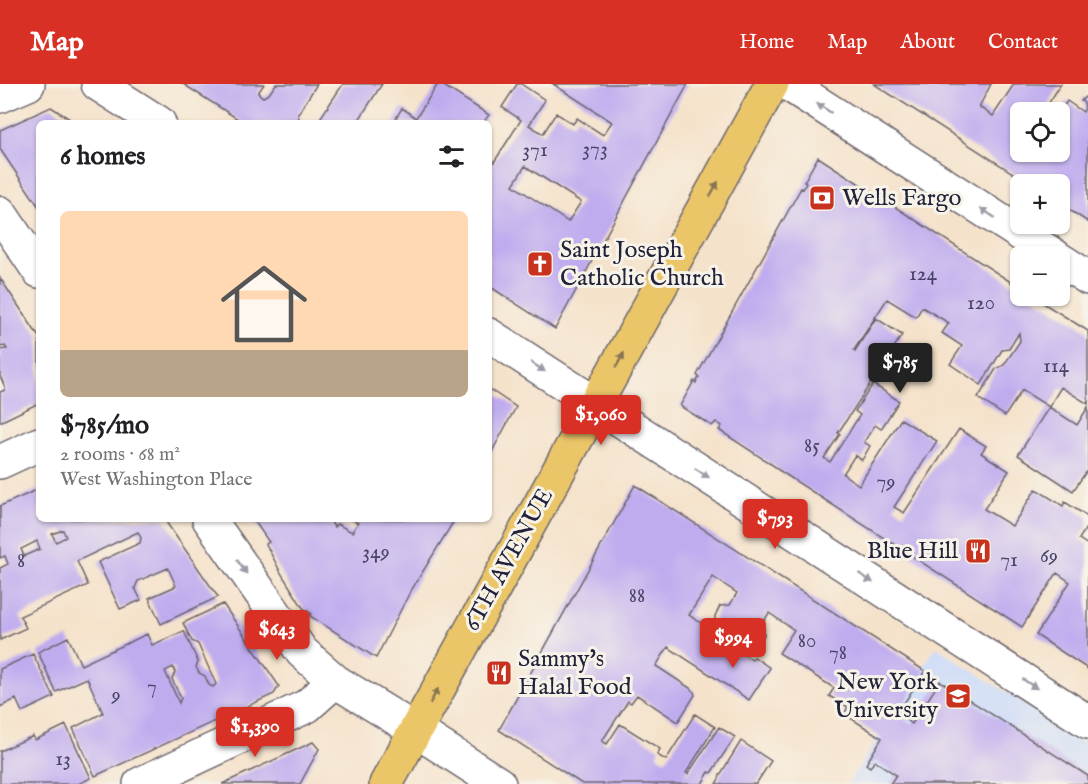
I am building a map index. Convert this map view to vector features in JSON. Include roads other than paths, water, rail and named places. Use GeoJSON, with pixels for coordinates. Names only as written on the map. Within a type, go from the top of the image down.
{"type":"FeatureCollection","features":[{"type":"Feature","properties":{"kind":"main road","name":"6TH AVENUE"},"geometry":{"type":"LineString","coordinates":[[386,784],[772,84]]}},
{"type":"Feature","properties":{"kind":"street"},"geometry":{"type":"LineString","coordinates":[[0,96],[28,84]]}},
{"type":"Feature","properties":{"kind":"street"},"geometry":{"type":"LineString","coordinates":[[98,84],[154,120]]}},
{"type":"Feature","properties":{"kind":"street"},"geometry":{"type":"LineString","coordinates":[[788,84],[1039,246]]}},
{"type":"Feature","properties":{"kind":"street"},"geometry":{"type":"LineString","coordinates":[[0,213],[36,267]]}},
{"type":"Feature","properties":{"kind":"street"},"geometry":{"type":"LineString","coordinates":[[1070,266],[1088,278]]}},
{"type":"Feature","properties":{"kind":"street"},"geometry":{"type":"LineString","coordinates":[[492,337],[1088,722]]}},
{"type":"Feature","properties":{"kind":"street"},"geometry":{"type":"LineString","coordinates":[[0,462],[36,445]]}},
{"type":"Feature","properties":{"kind":"street"},"geometry":{"type":"LineString","coordinates":[[211,522],[302,652],[335,681],[499,784]]}},
{"type":"Feature","properties":{"kind":"street"},"geometry":{"type":"LineString","coordinates":[[140,784],[307,706],[335,681]]}},
{"type":"Feature","properties":{"kind":"place","name":"Wells Fargo"},"geometry":{"type":"Point","coordinates":[822,198]}},
{"type":"Feature","properties":{"kind":"place","name":"Saint Joseph Catholic Church"},"geometry":{"type":"Point","coordinates":[540,264]}},
{"type":"Feature","properties":{"kind":"place","name":"Blue Hill"},"geometry":{"type":"Point","coordinates":[978,551]}},
{"type":"Feature","properties":{"kind":"place","name":"Sammy's Halal Food"},"geometry":{"type":"Point","coordinates":[499,673]}},
{"type":"Feature","properties":{"kind":"place","name":"New York University"},"geometry":{"type":"Point","coordinates":[958,696]}}]}
